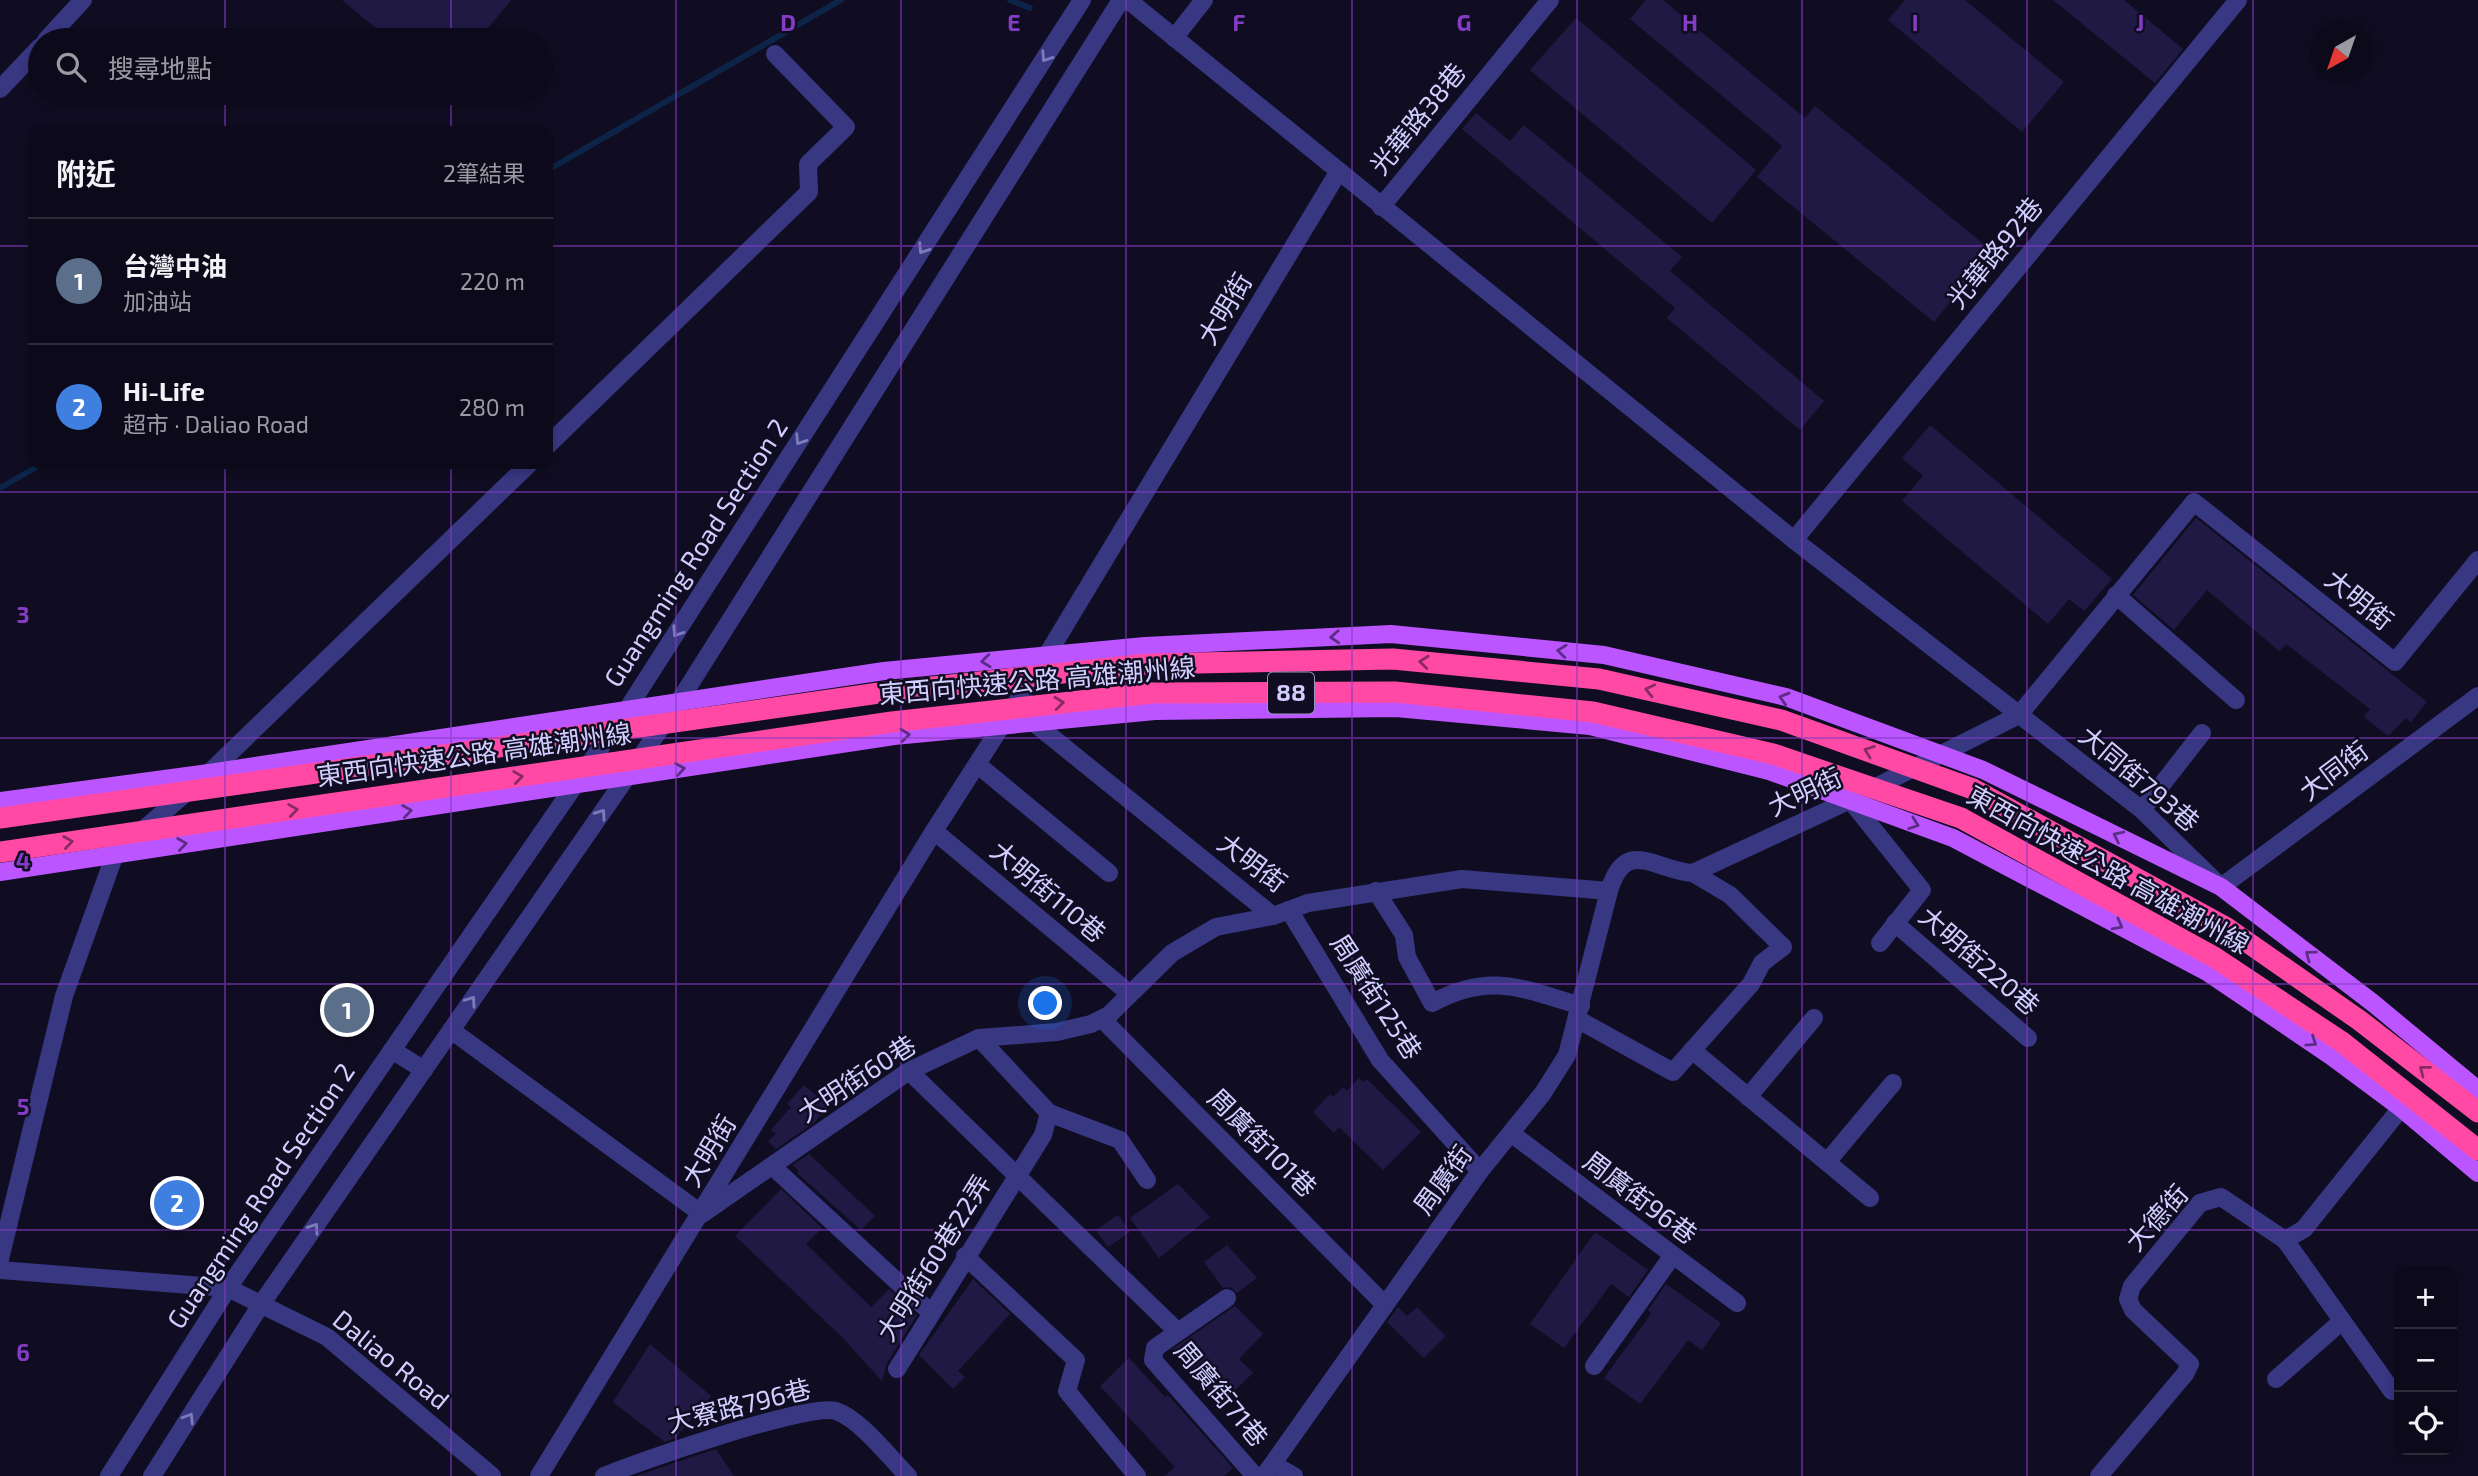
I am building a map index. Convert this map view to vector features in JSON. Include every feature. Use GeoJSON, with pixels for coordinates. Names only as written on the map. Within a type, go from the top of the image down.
{"type":"FeatureCollection","features":[{"type":"Feature","properties":{"kind":"highway","name":"東西向快速公路 高雄潮州線"},"geometry":{"type":"LineString","coordinates":[[0,818],[886,692],[1147,664],[1393,659],[1599,679],[1781,720],[1973,789],[2227,928],[2359,1020],[2478,1112]]}},
{"type":"Feature","properties":{"kind":"highway","name":"東西向快速公路 高雄潮州線"},"geometry":{"type":"LineString","coordinates":[[0,852],[892,722],[1152,693],[1395,692],[1592,712],[1773,754],[1961,818],[2214,957],[2342,1042],[2478,1150]]}},
{"type":"Feature","properties":{"kind":"main road"},"geometry":{"type":"LineString","coordinates":[[0,801],[209,773],[884,671],[1144,646],[1391,634],[1604,655],[1786,697],[1941,754],[1983,770],[2221,887],[2373,1003],[2478,1090]]}},
{"type":"Feature","properties":{"kind":"main road"},"geometry":{"type":"LineString","coordinates":[[0,872],[894,736],[1155,710],[1396,708],[1590,726],[1769,771],[1953,838],[2207,972],[2332,1056],[2402,1108],[2478,1173]]}},
{"type":"Feature","properties":{"kind":"street"},"geometry":{"type":"LineString","coordinates":[[57,28],[83,0]]}},
{"type":"Feature","properties":{"kind":"street","name":"Guangming Road Section 2"},"geometry":{"type":"LineString","coordinates":[[109,1476],[228,1288],[628,708],[1082,0]]}},
{"type":"Feature","properties":{"kind":"street"},"geometry":{"type":"LineString","coordinates":[[152,1476],[262,1303],[678,703],[1121,0]]}},
{"type":"Feature","properties":{"kind":"street","name":"大同街793巷"},"geometry":{"type":"LineString","coordinates":[[1128,0],[1794,540],[2142,810],[2221,887]]}},
{"type":"Feature","properties":{"kind":"street"},"geometry":{"type":"LineString","coordinates":[[1174,38],[1204,0]]}},
{"type":"Feature","properties":{"kind":"street","name":"光華路38巷"},"geometry":{"type":"LineString","coordinates":[[1381,207],[1550,0]]}},
{"type":"Feature","properties":{"kind":"street","name":"光華路92巷"},"geometry":{"type":"LineString","coordinates":[[1794,540],[2238,0]]}},
{"type":"Feature","properties":{"kind":"street"},"geometry":{"type":"LineString","coordinates":[[553,440],[809,192],[808,164],[846,127],[775,54]]}},
{"type":"Feature","properties":{"kind":"street"},"geometry":{"type":"LineString","coordinates":[[0,89],[28,60]]}},
{"type":"Feature","properties":{"kind":"street","name":"大明街"},"geometry":{"type":"LineString","coordinates":[[539,1476],[702,1214],[934,831],[1047,655],[1339,171]]}},
{"type":"Feature","properties":{"kind":"street"},"geometry":{"type":"LineString","coordinates":[[0,1259],[65,996],[115,854],[209,773],[523,469]]}},
{"type":"Feature","properties":{"kind":"street","name":"大明街"},"geometry":{"type":"LineString","coordinates":[[1693,873],[1850,800],[2019,715],[2193,502],[2395,663],[2478,560]]}},
{"type":"Feature","properties":{"kind":"street"},"geometry":{"type":"LineString","coordinates":[[2116,595],[2235,700]]}},
{"type":"Feature","properties":{"kind":"street","name":"大同街"},"geometry":{"type":"LineString","coordinates":[[2221,887],[2478,696]]}},
{"type":"Feature","properties":{"kind":"street","name":"大明街"},"geometry":{"type":"LineString","coordinates":[[1033,722],[1281,913],[1376,891],[1462,879],[1609,891]]}},
{"type":"Feature","properties":{"kind":"street"},"geometry":{"type":"LineString","coordinates":[[2142,810],[2202,733]]}},
{"type":"Feature","properties":{"kind":"street"},"geometry":{"type":"LineString","coordinates":[[978,765],[1109,873]]}},
{"type":"Feature","properties":{"kind":"street","name":"大明街220巷"},"geometry":{"type":"LineString","coordinates":[[1850,800],[1922,890],[1880,943]]}},
{"type":"Feature","properties":{"kind":"street","name":"大明街110巷"},"geometry":{"type":"LineString","coordinates":[[934,831],[1129,993]]}},
{"type":"Feature","properties":{"kind":"street"},"geometry":{"type":"LineString","coordinates":[[1376,891],[1404,935],[1407,957],[1432,1003],[1453,992],[1479,984],[1514,986],[1579,1013],[1673,1072],[1751,984],[1762,963],[1783,947],[1730,895],[1693,873],[1675,872],[1637,858],[1625,861],[1616,870],[1609,891]]}},
{"type":"Feature","properties":{"kind":"street","name":"周廣街"},"geometry":{"type":"LineString","coordinates":[[1268,1470],[1480,1171],[1511,1134],[1567,1055],[1609,891]]}},
{"type":"Feature","properties":{"kind":"street","name":"大明街60巷"},"geometry":{"type":"LineString","coordinates":[[702,1214],[909,1071],[979,1038],[1057,1032],[1102,1019],[1172,953],[1216,928],[1281,913]]}},
{"type":"Feature","properties":{"kind":"street","name":"周廣街125巷"},"geometry":{"type":"LineString","coordinates":[[1281,913],[1380,1060],[1480,1171]]}},
{"type":"Feature","properties":{"kind":"street","name":"大明街220巷"},"geometry":{"type":"LineString","coordinates":[[1895,923],[2028,1038]]}},
{"type":"Feature","properties":{"kind":"street"},"geometry":{"type":"LineString","coordinates":[[1748,1097],[1814,1018]]}},
{"type":"Feature","properties":{"kind":"street","name":"周廣街101巷"},"geometry":{"type":"LineString","coordinates":[[1102,1019],[1385,1305]]}},
{"type":"Feature","properties":{"kind":"street"},"geometry":{"type":"LineString","coordinates":[[451,1030],[702,1214]]}},
{"type":"Feature","properties":{"kind":"street"},"geometry":{"type":"LineString","coordinates":[[979,1038],[1049,1113],[1120,1140],[1147,1180]]}},
{"type":"Feature","properties":{"kind":"street"},"geometry":{"type":"LineString","coordinates":[[392,1050],[424,1070]]}},
{"type":"Feature","properties":{"kind":"street"},"geometry":{"type":"LineString","coordinates":[[1692,1050],[1870,1198]]}},
{"type":"Feature","properties":{"kind":"street","name":"大明街60巷22弄"},"geometry":{"type":"LineString","coordinates":[[909,1071],[1176,1330]]}},
{"type":"Feature","properties":{"kind":"street"},"geometry":{"type":"LineString","coordinates":[[1827,1162],[1893,1083]]}},
{"type":"Feature","properties":{"kind":"street"},"geometry":{"type":"LineString","coordinates":[[2392,1391],[2285,1240],[2304,1229],[2402,1108]]}},
{"type":"Feature","properties":{"kind":"street","name":"大明街60巷22弄"},"geometry":{"type":"LineString","coordinates":[[897,1368],[1043,1135],[1049,1113]]}},
{"type":"Feature","properties":{"kind":"street","name":"周廣街96巷"},"geometry":{"type":"LineString","coordinates":[[1511,1134],[1737,1303]]}},
{"type":"Feature","properties":{"kind":"street"},"geometry":{"type":"LineString","coordinates":[[772,1166],[930,1312]]}},
{"type":"Feature","properties":{"kind":"street","name":"大德街"},"geometry":{"type":"LineString","coordinates":[[2099,1476],[2185,1374],[2190,1364],[2133,1310],[2127,1299],[2132,1286],[2200,1203],[2211,1198],[2221,1197],[2285,1240]]}},
{"type":"Feature","properties":{"kind":"street"},"geometry":{"type":"LineString","coordinates":[[1594,1366],[1673,1255]]}},
{"type":"Feature","properties":{"kind":"street"},"geometry":{"type":"LineString","coordinates":[[965,1256],[1076,1360],[1067,1391],[1137,1476]]}},
{"type":"Feature","properties":{"kind":"street","name":"Daliao Road"},"geometry":{"type":"LineString","coordinates":[[0,1270],[228,1288],[327,1337],[492,1476]]}},
{"type":"Feature","properties":{"kind":"street","name":"周廣街71巷"},"geometry":{"type":"LineString","coordinates":[[1227,1298],[1176,1330],[1155,1348],[1153,1360],[1255,1476]]}},
{"type":"Feature","properties":{"kind":"street"},"geometry":{"type":"LineString","coordinates":[[2276,1379],[2342,1321]]}},
{"type":"Feature","properties":{"kind":"street","name":"大寮路796巷"},"geometry":{"type":"LineString","coordinates":[[604,1476],[656,1455],[712,1438],[816,1411],[835,1410],[855,1423],[908,1476]]}},
{"type":"Feature","properties":{"kind":"street"},"geometry":{"type":"LineString","coordinates":[[1268,1470],[1294,1476]]}},
{"type":"Feature","properties":{"kind":"building"},"geometry":{"type":"Polygon","coordinates":[[[342,0],[511,0],[488,28],[376,28],[342,0]]]}},
{"type":"Feature","properties":{"kind":"building"},"geometry":{"type":"Polygon","coordinates":[[[1646,0],[1663,0],[1805,118],[1815,106],[1992,251],[1934,322],[1757,177],[1782,146],[1630,19],[1646,0]]]}},
{"type":"Feature","properties":{"kind":"building"},"geometry":{"type":"Polygon","coordinates":[[[1905,0],[1965,0],[2064,82],[2022,132],[1888,20],[1905,0]]]}},
{"type":"Feature","properties":{"kind":"building"},"geometry":{"type":"Polygon","coordinates":[[[2053,0],[2124,0],[2183,49],[2155,83],[2053,0]]]}},
{"type":"Feature","properties":{"kind":"building"},"geometry":{"type":"Polygon","coordinates":[[[1576,18],[1756,170],[1712,223],[1530,70],[1576,18]]]}},
{"type":"Feature","properties":{"kind":"building"},"geometry":{"type":"Polygon","coordinates":[[[1476,113],[1510,141],[1524,125],[1682,257],[1670,271],[1824,401],[1800,430],[1667,318],[1675,308],[1462,129],[1476,113]]]}},
{"type":"Feature","properties":{"kind":"building"},"geometry":{"type":"Polygon","coordinates":[[[1930,425],[2112,579],[2084,611],[2069,599],[2048,624],[1902,501],[1923,476],[1902,458],[1930,425]]]}},
{"type":"Feature","properties":{"kind":"building"},"geometry":{"type":"Polygon","coordinates":[[[2196,518],[2427,702],[2411,722],[2406,718],[2388,736],[2364,717],[2370,709],[2286,644],[2279,651],[2207,590],[2174,630],[2133,595],[2196,518]]]}},
{"type":"Feature","properties":{"kind":"building"},"geometry":{"type":"Polygon","coordinates":[[[1359,1078],[1363,1082],[1367,1079],[1421,1132],[1383,1170],[1339,1127],[1334,1133],[1313,1112],[1330,1094],[1333,1097],[1343,1087],[1347,1091],[1359,1078]]]}},
{"type":"Feature","properties":{"kind":"building"},"geometry":{"type":"Polygon","coordinates":[[[804,1085],[828,1106],[814,1123],[776,1149],[768,1141],[776,1134],[771,1130],[791,1107],[787,1104],[804,1085]]]}},
{"type":"Feature","properties":{"kind":"building"},"geometry":{"type":"Polygon","coordinates":[[[809,1154],[875,1216],[861,1230],[797,1173],[799,1171],[793,1165],[809,1154]]]}},
{"type":"Feature","properties":{"kind":"building"},"geometry":{"type":"Polygon","coordinates":[[[1178,1184],[1210,1217],[1159,1258],[1130,1218],[1178,1184]]]}},
{"type":"Feature","properties":{"kind":"building"},"geometry":{"type":"Polygon","coordinates":[[[781,1189],[822,1228],[806,1244],[871,1307],[889,1289],[917,1315],[887,1363],[882,1381],[842,1337],[735,1236],[781,1189]]]}},
{"type":"Feature","properties":{"kind":"building"},"geometry":{"type":"Polygon","coordinates":[[[1118,1215],[1130,1232],[1108,1247],[1096,1230],[1118,1215]]]}},
{"type":"Feature","properties":{"kind":"building"},"geometry":{"type":"Polygon","coordinates":[[[1595,1232],[1648,1270],[1629,1297],[1611,1284],[1564,1348],[1530,1324],[1595,1232]]]}},
{"type":"Feature","properties":{"kind":"building"},"geometry":{"type":"Polygon","coordinates":[[[1227,1245],[1257,1278],[1237,1293],[1231,1287],[1223,1288],[1204,1262],[1227,1245]]]}},
{"type":"Feature","properties":{"kind":"building"},"geometry":{"type":"Polygon","coordinates":[[[973,1279],[1010,1314],[958,1371],[965,1377],[953,1389],[919,1355],[973,1279]]]}},
{"type":"Feature","properties":{"kind":"building"},"geometry":{"type":"Polygon","coordinates":[[[1666,1284],[1721,1323],[1702,1350],[1688,1340],[1640,1404],[1604,1378],[1651,1314],[1648,1310],[1666,1284]]]}},
{"type":"Feature","properties":{"kind":"building"},"geometry":{"type":"Polygon","coordinates":[[[1235,1306],[1263,1334],[1239,1359],[1253,1373],[1222,1403],[1171,1350],[1235,1306]]]}},
{"type":"Feature","properties":{"kind":"building"},"geometry":{"type":"Polygon","coordinates":[[[1398,1307],[1407,1316],[1417,1307],[1446,1336],[1424,1358],[1387,1322],[1398,1307]]]}},
{"type":"Feature","properties":{"kind":"building"},"geometry":{"type":"Polygon","coordinates":[[[650,1344],[711,1396],[675,1438],[665,1442],[613,1402],[650,1344]]]}},
{"type":"Feature","properties":{"kind":"building"},"geometry":{"type":"Polygon","coordinates":[[[1129,1358],[1165,1397],[1168,1395],[1233,1468],[1224,1476],[1165,1476],[1175,1467],[1100,1386],[1129,1358]]]}},
{"type":"Feature","properties":{"kind":"building"},"geometry":{"type":"Polygon","coordinates":[[[716,1449],[734,1476],[636,1476],[689,1458],[716,1449]]]}},
{"type":"Feature","properties":{"kind":"waterway"},"geometry":{"type":"LineString","coordinates":[[553,167],[841,0]]}},
{"type":"Feature","properties":{"kind":"waterway"},"geometry":{"type":"LineString","coordinates":[[1010,0],[1030,8]]}},
{"type":"Feature","properties":{"kind":"waterway"},"geometry":{"type":"LineString","coordinates":[[0,488],[33,469]]}},
{"type":"Feature","properties":{"kind":"place","name":"台灣中油"},"geometry":{"type":"Point","coordinates":[347,1010]}},
{"type":"Feature","properties":{"kind":"place","name":"Hi-Life"},"geometry":{"type":"Point","coordinates":[177,1203]}}]}
